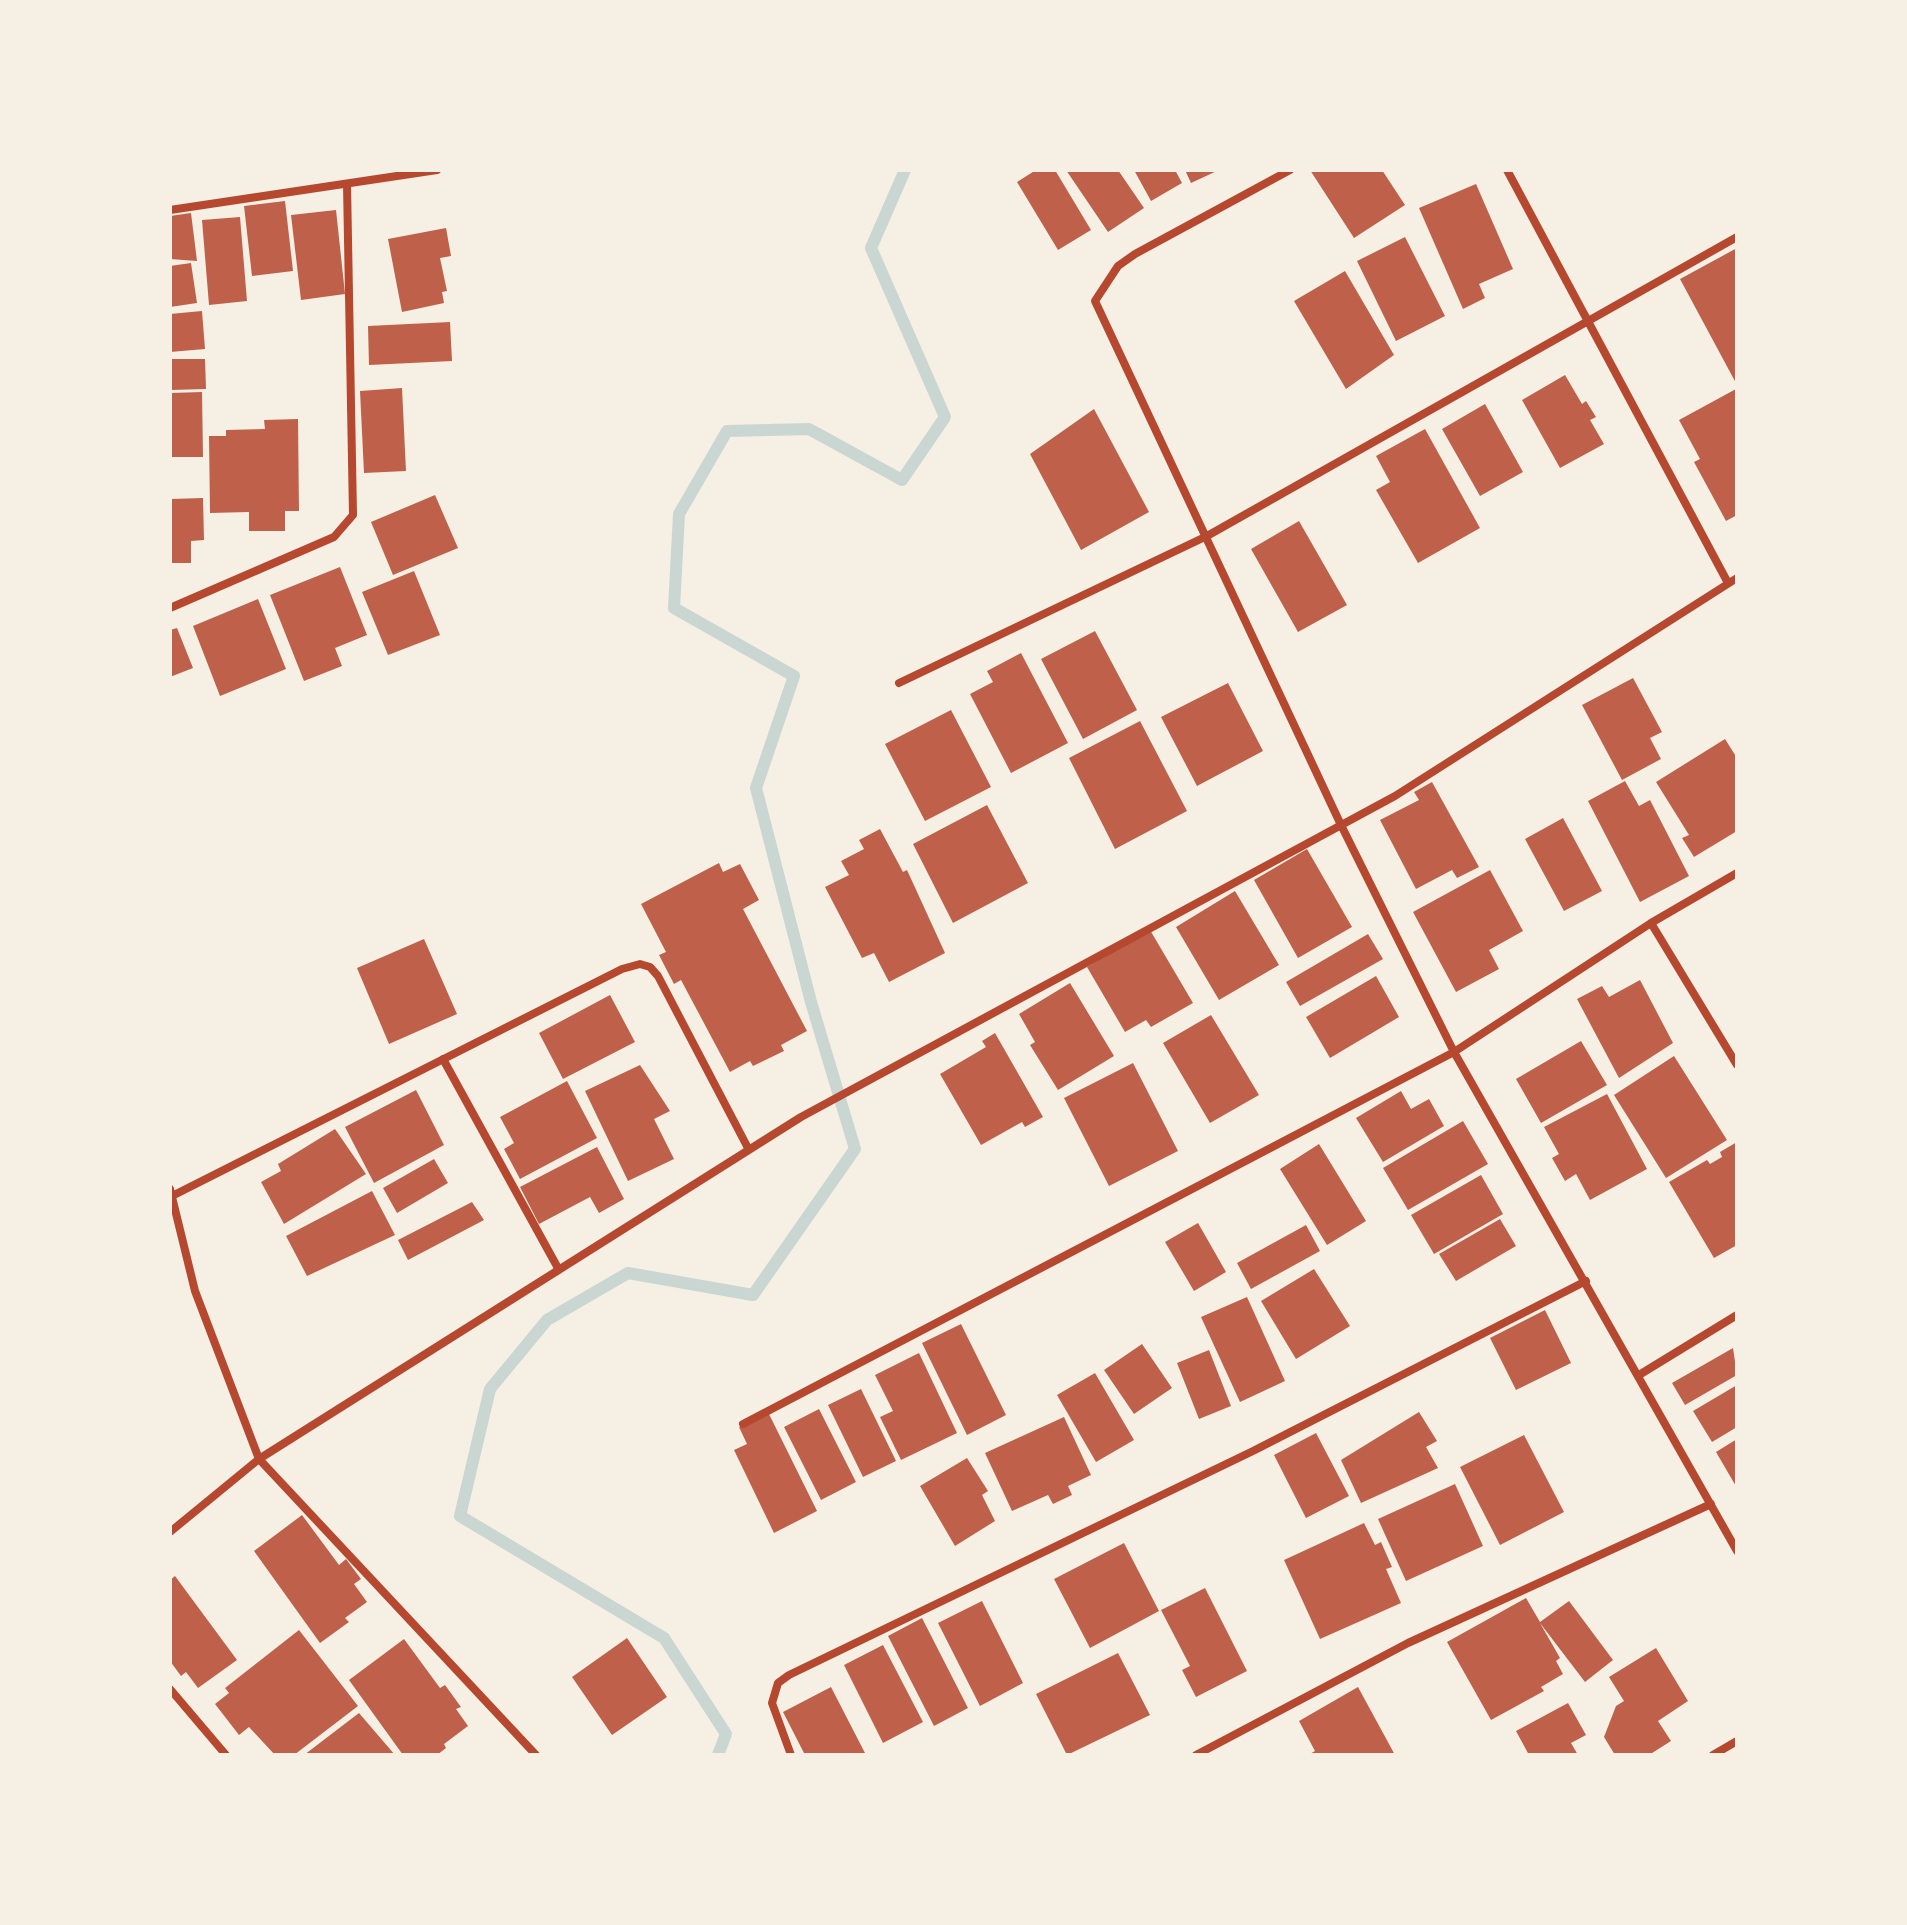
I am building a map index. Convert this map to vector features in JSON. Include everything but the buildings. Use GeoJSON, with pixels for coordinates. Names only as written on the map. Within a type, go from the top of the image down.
{"type":"FeatureCollection","features":[{"type":"Feature","properties":{"kind":"street"},"geometry":{"type":"LineString","coordinates":[[170,210],[437,170]]}},
{"type":"Feature","properties":{"kind":"street"},"geometry":{"type":"LineString","coordinates":[[1290,170],[1135,254],[1118,266],[1095,301],[1341,825],[1454,1052],[1737,1551]]}},
{"type":"Feature","properties":{"kind":"street"},"geometry":{"type":"LineString","coordinates":[[1507,170],[1728,583]]}},
{"type":"Feature","properties":{"kind":"street"},"geometry":{"type":"LineString","coordinates":[[170,608],[334,537],[353,515],[347,184]]}},
{"type":"Feature","properties":{"kind":"street"},"geometry":{"type":"LineString","coordinates":[[899,683],[1207,536],[1737,237]]}},
{"type":"Feature","properties":{"kind":"street"},"geometry":{"type":"LineString","coordinates":[[170,1532],[259,1459],[801,1117],[1395,796],[1737,578]]}},
{"type":"Feature","properties":{"kind":"street"},"geometry":{"type":"LineString","coordinates":[[743,1424],[1454,1052],[1651,923],[1737,873]]}},
{"type":"Feature","properties":{"kind":"street"},"geometry":{"type":"LineString","coordinates":[[1651,923],[1737,1065]]}},
{"type":"Feature","properties":{"kind":"street"},"geometry":{"type":"LineString","coordinates":[[536,1755],[259,1459],[195,1291],[171,1194],[622,969],[640,964],[650,967],[749,1150]]}},
{"type":"Feature","properties":{"kind":"street"},"geometry":{"type":"LineString","coordinates":[[443,1059],[559,1270]]}},
{"type":"Feature","properties":{"kind":"street"},"geometry":{"type":"LineString","coordinates":[[791,1755],[772,1703],[778,1683],[789,1675],[1253,1451],[1586,1281]]}},
{"type":"Feature","properties":{"kind":"street"},"geometry":{"type":"LineString","coordinates":[[1639,1375],[1737,1315]]}},
{"type":"Feature","properties":{"kind":"street"},"geometry":{"type":"LineString","coordinates":[[1196,1755],[1408,1643],[1711,1504]]}},
{"type":"Feature","properties":{"kind":"street"},"geometry":{"type":"LineString","coordinates":[[170,1689],[226,1755]]}},
{"type":"Feature","properties":{"kind":"street"},"geometry":{"type":"LineString","coordinates":[[1713,1755],[1737,1741]]}},
{"type":"Feature","properties":{"kind":"waterway"},"geometry":{"type":"LineString","coordinates":[[718,1755],[726,1734],[664,1638],[460,1516],[490,1389],[547,1320],[628,1273],[753,1295],[855,1149],[811,1002],[756,788],[794,676],[674,608],[679,514],[727,431],[809,429],[902,480],[945,417],[871,248],[905,170]]}}]}
